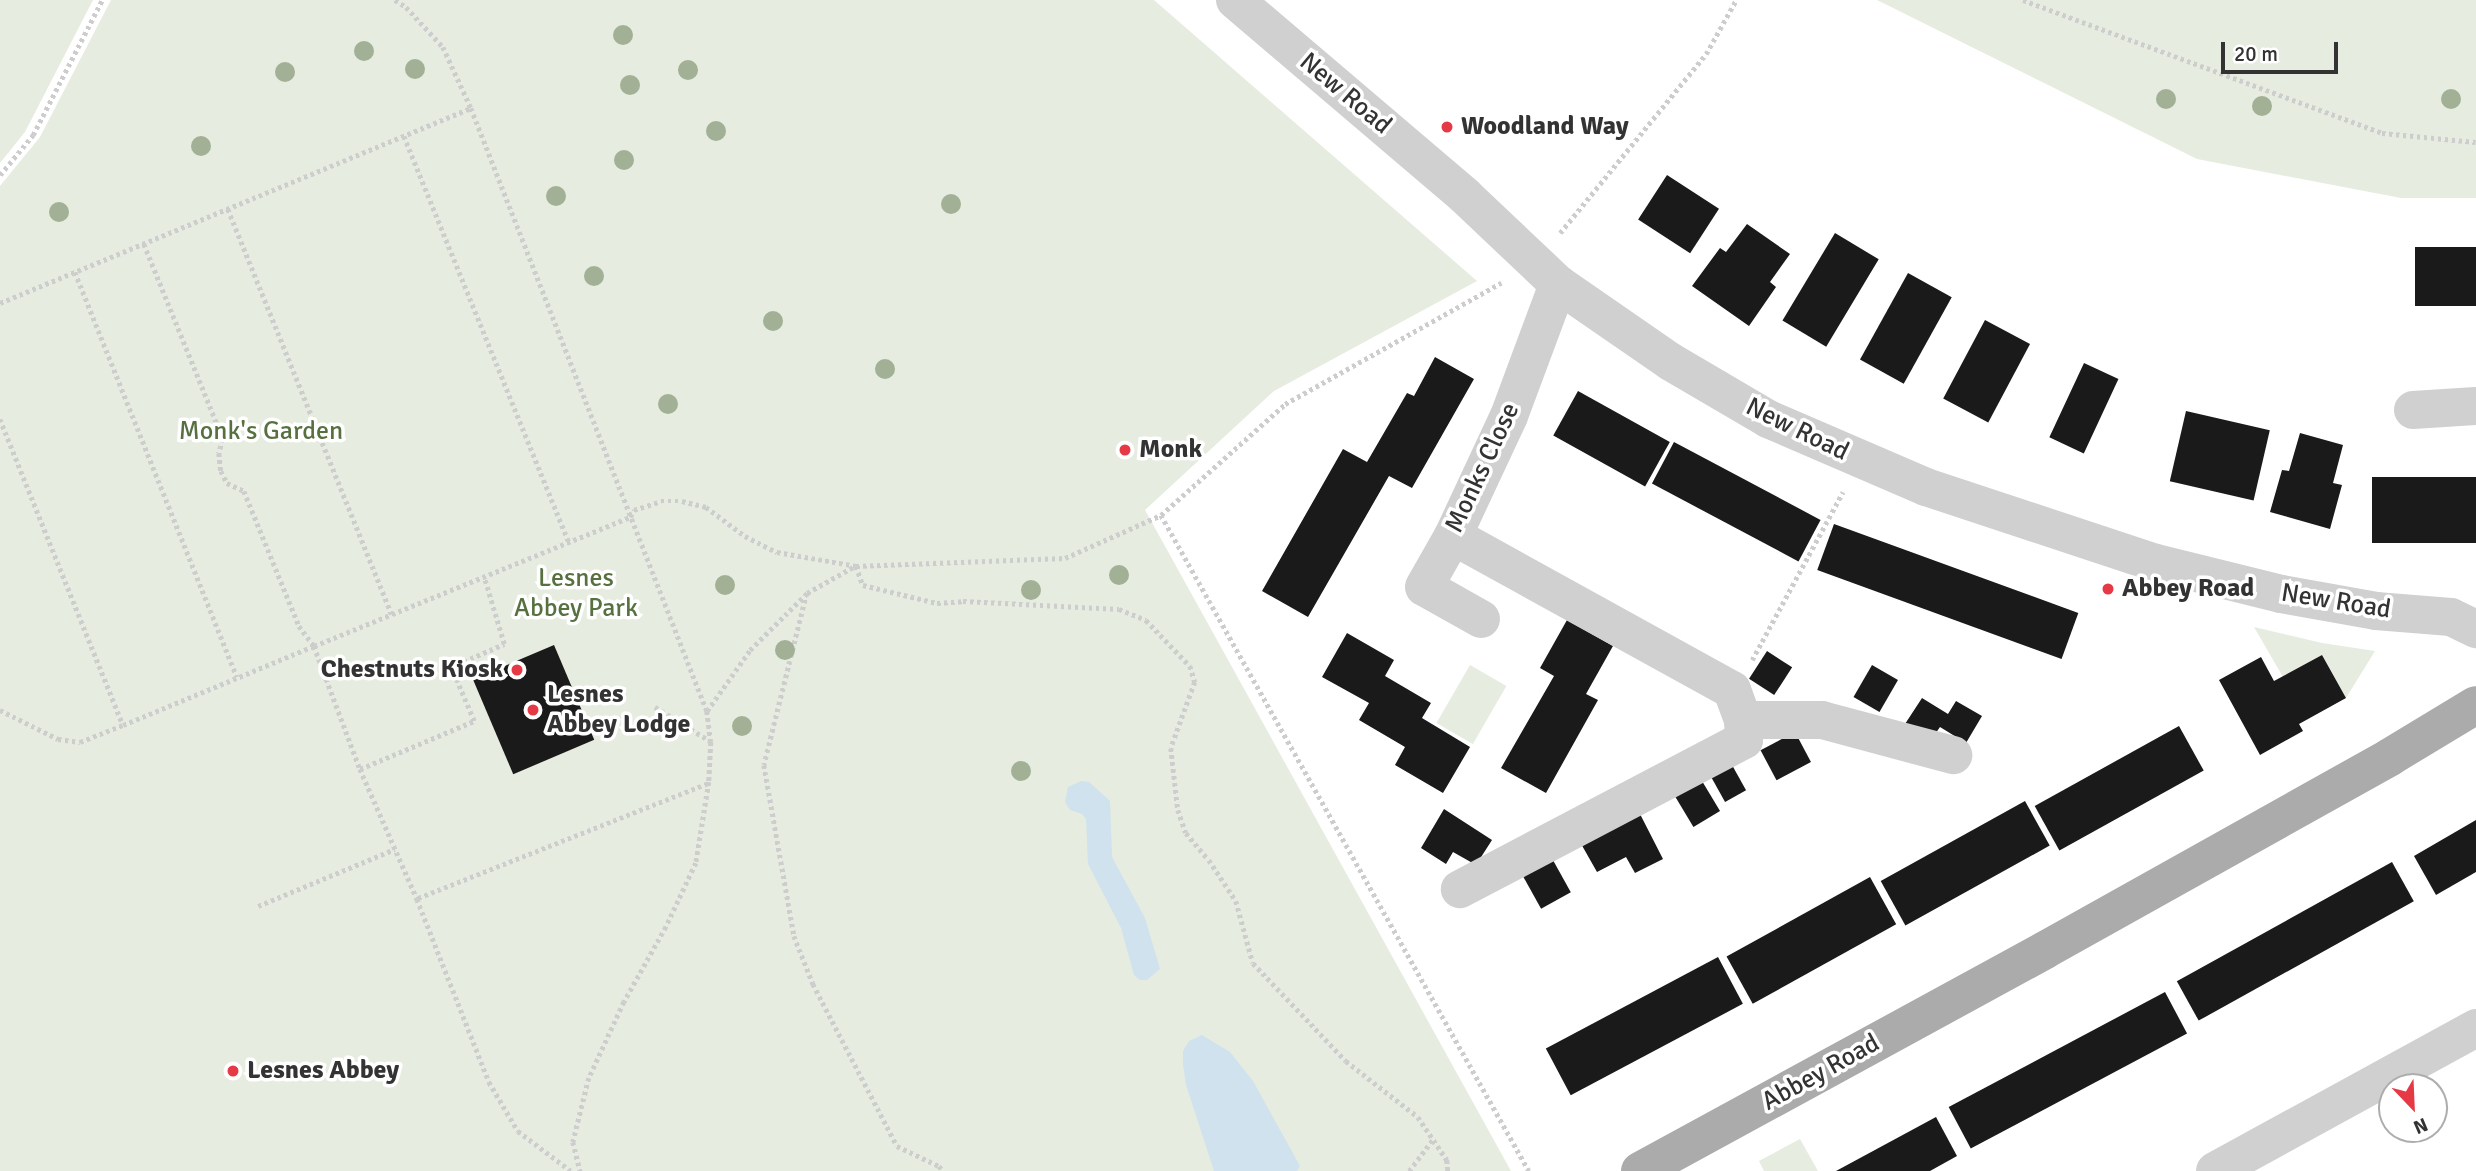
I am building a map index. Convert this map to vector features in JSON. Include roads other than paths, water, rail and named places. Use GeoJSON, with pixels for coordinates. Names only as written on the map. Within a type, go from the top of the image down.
{"type":"FeatureCollection","features":[{"type":"Feature","properties":{"kind":"main road","name":"Abbey Road"},"geometry":{"type":"LineString","coordinates":[[1640,1171],[2045,950],[2390,757],[2476,705]]}},
{"type":"Feature","properties":{"kind":"street","name":"New Road"},"geometry":{"type":"LineString","coordinates":[[1235,0],[1465,196],[1546,274],[1671,362],[1768,419],[1926,487],[2156,563],[2281,594],[2376,611],[2451,617],[2476,629]]}},
{"type":"Feature","properties":{"kind":"street","name":"Monks Close"},"geometry":{"type":"LineString","coordinates":[[1481,619],[1424,587],[1452,537],[1509,416],[1546,274]]}},
{"type":"Feature","properties":{"kind":"street"},"geometry":{"type":"LineString","coordinates":[[2413,410],[2476,406]]}},
{"type":"Feature","properties":{"kind":"street"},"geometry":{"type":"LineString","coordinates":[[1452,537],[1738,705],[1822,720],[1953,755]]}},
{"type":"Feature","properties":{"kind":"street"},"geometry":{"type":"LineString","coordinates":[[1460,889],[1744,740],[1738,705]]}},
{"type":"Feature","properties":{"kind":"street"},"geometry":{"type":"LineString","coordinates":[[2215,1171],[2476,1028]]}},
{"type":"Feature","properties":{"kind":"water"},"geometry":{"type":"Polygon","coordinates":[[[1081,781],[1089,782],[1110,801],[1112,857],[1145,918],[1160,969],[1147,980],[1140,980],[1134,975],[1121,928],[1088,864],[1086,819],[1082,814],[1070,810],[1065,802],[1068,787],[1081,781]]]}},
{"type":"Feature","properties":{"kind":"water"},"geometry":{"type":"Polygon","coordinates":[[[1202,1035],[1230,1052],[1253,1081],[1300,1166],[1297,1171],[1214,1171],[1186,1085],[1183,1064],[1183,1051],[1189,1041],[1202,1035]]]}},
{"type":"Feature","properties":{"kind":"place","name":"Woodland Way"},"geometry":{"type":"Point","coordinates":[1447,127]}},
{"type":"Feature","properties":{"kind":"place","name":"Monk"},"geometry":{"type":"Point","coordinates":[1125,450]}},
{"type":"Feature","properties":{"kind":"place","name":"Abbey Road"},"geometry":{"type":"Point","coordinates":[2108,589]}},
{"type":"Feature","properties":{"kind":"place","name":"Chestnuts Kiosk"},"geometry":{"type":"Point","coordinates":[517,670]}},
{"type":"Feature","properties":{"kind":"place","name":"Lesnes Abbey Lodge"},"geometry":{"type":"Point","coordinates":[533,710]}},
{"type":"Feature","properties":{"kind":"place","name":"Lesnes Abbey"},"geometry":{"type":"Point","coordinates":[233,1071]}},
{"type":"Feature","properties":{"kind":"park label","name":"Monk's Garden"},"geometry":{"type":"Point","coordinates":[261,432]}},
{"type":"Feature","properties":{"kind":"park label","name":"Lesnes Abbey Park"},"geometry":{"type":"Point","coordinates":[576,594]}}]}
